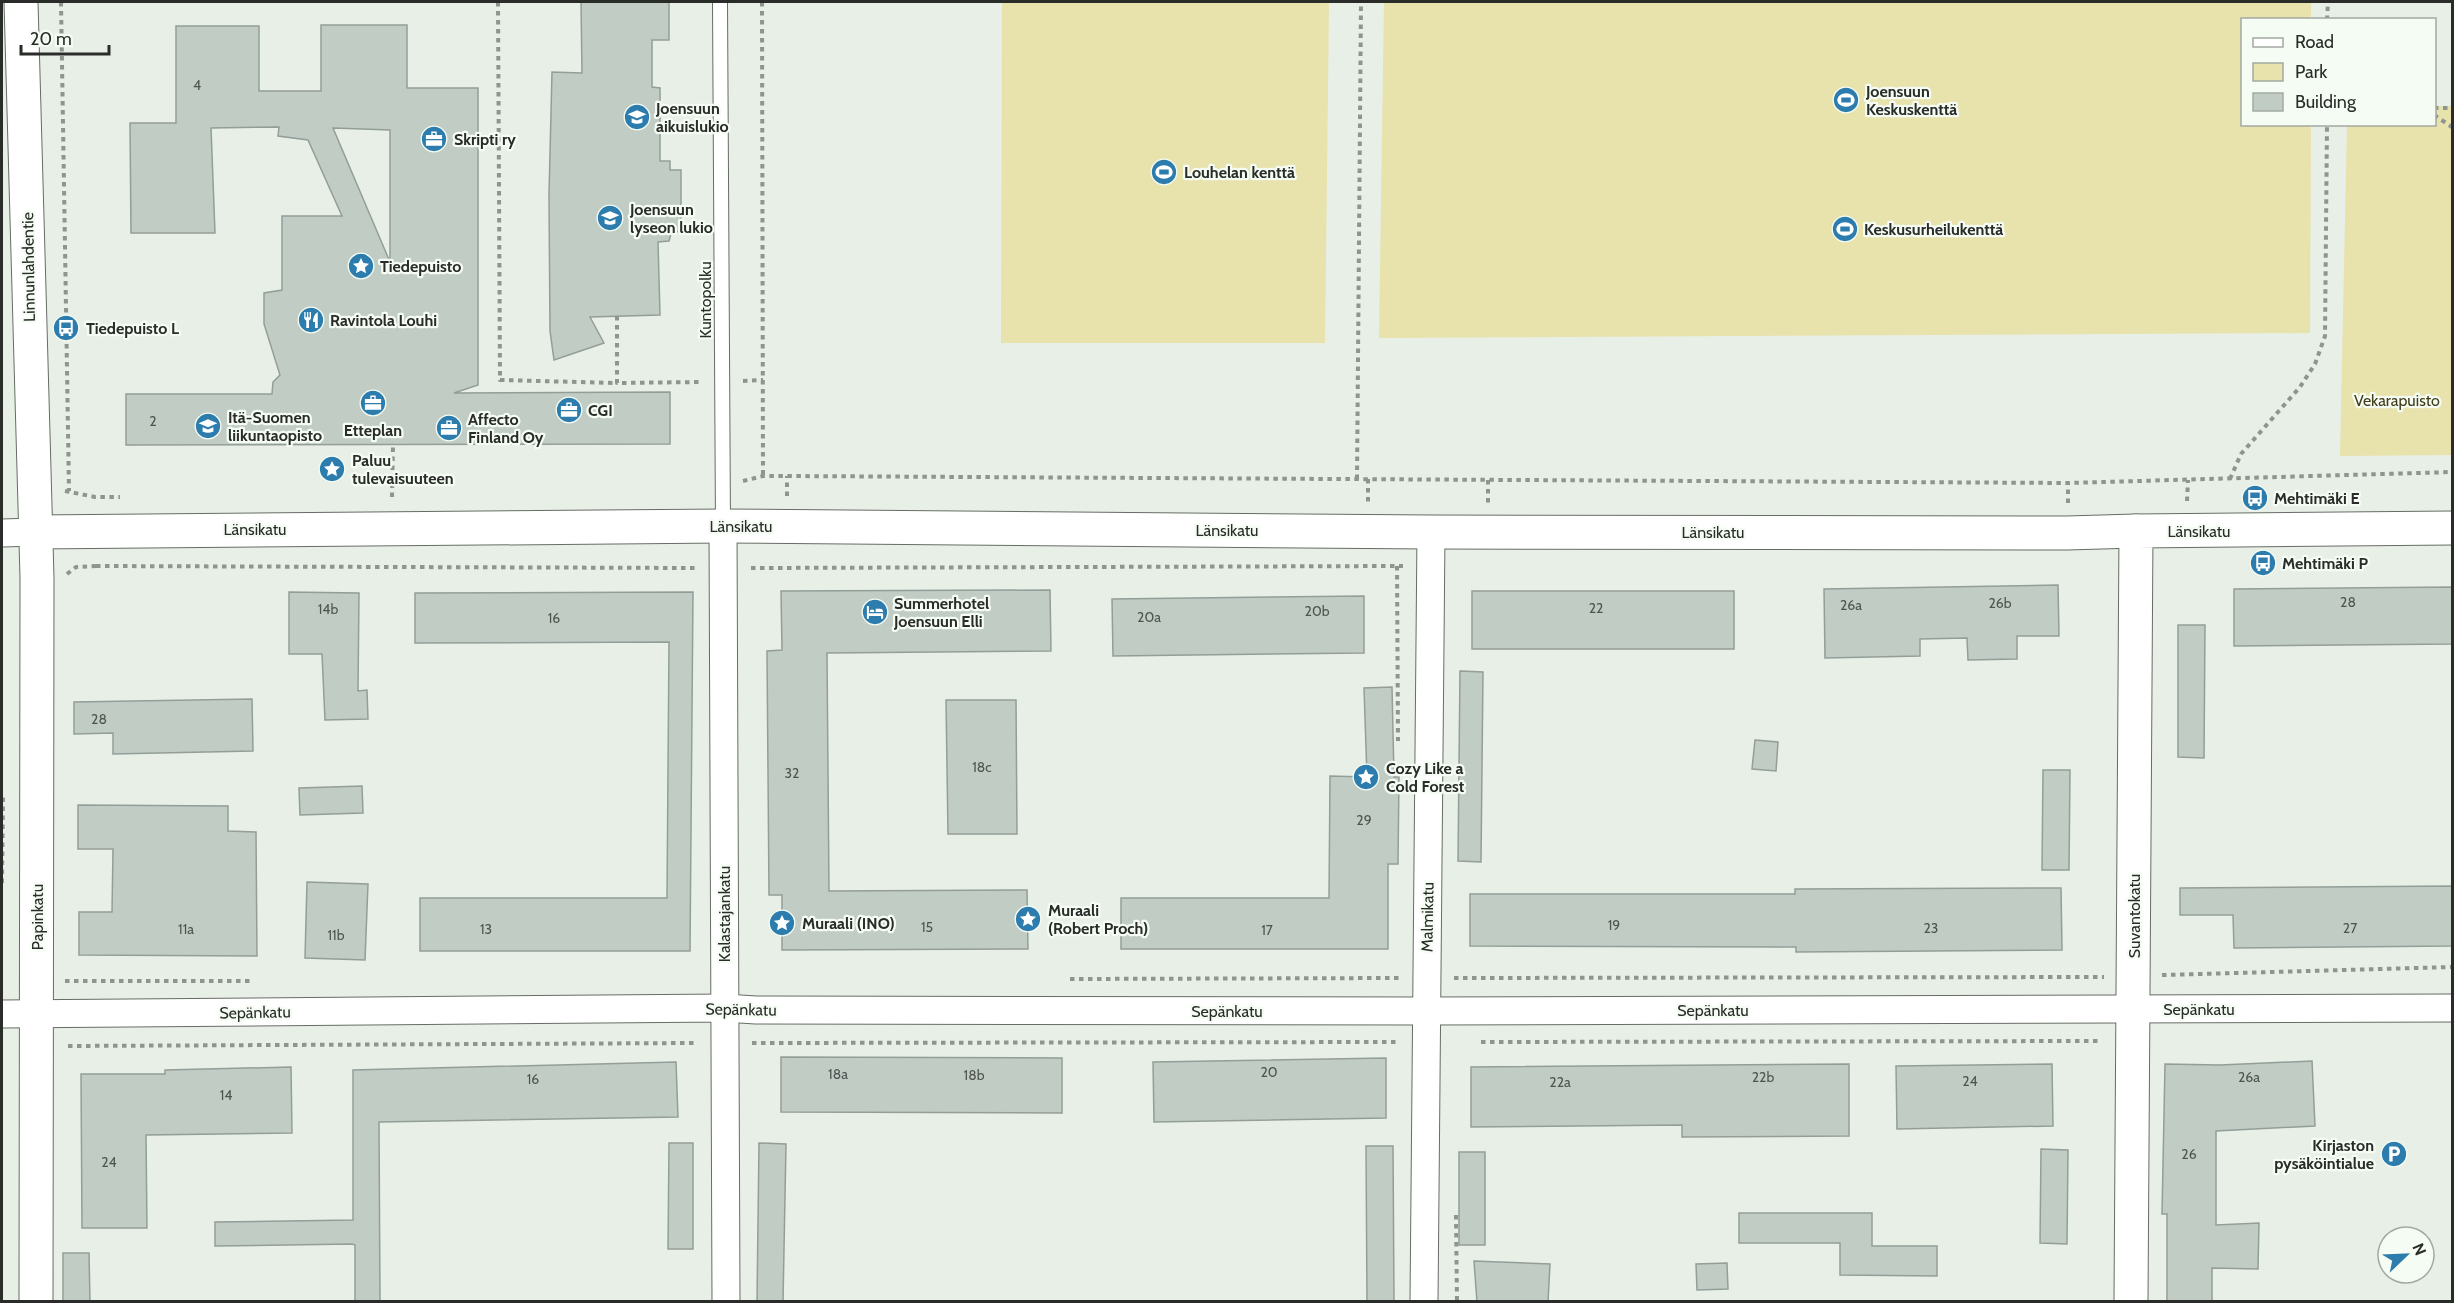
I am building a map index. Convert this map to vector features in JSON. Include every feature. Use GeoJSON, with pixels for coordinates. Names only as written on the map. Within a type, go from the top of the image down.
{"type":"FeatureCollection","features":[{"type":"Feature","properties":{"kind":"street","name":"Linnunlahdentie"},"geometry":{"type":"LineString","coordinates":[[21,2],[35,532]]}},
{"type":"Feature","properties":{"kind":"street","name":"Länsikatu"},"geometry":{"type":"LineString","coordinates":[[2,533],[92,530],[723,526],[1431,532],[2067,533],[2452,528]]}},
{"type":"Feature","properties":{"kind":"street","name":"Kalastajankatu"},"geometry":{"type":"LineString","coordinates":[[723,526],[726,1302]]}},
{"type":"Feature","properties":{"kind":"street","name":"Suvantokatu"},"geometry":{"type":"LineString","coordinates":[[2131,1302],[2136,531]]}},
{"type":"Feature","properties":{"kind":"street","name":"Papinkatu"},"geometry":{"type":"LineString","coordinates":[[35,532],[38,1014],[36,1302]]}},
{"type":"Feature","properties":{"kind":"street","name":"Malmikatu"},"geometry":{"type":"LineString","coordinates":[[1424,1302],[1431,532]]}},
{"type":"Feature","properties":{"kind":"street","name":"Sepänkatu"},"geometry":{"type":"LineString","coordinates":[[2,1014],[724,1008],[756,1010],[1426,1011],[2452,1008]]}},
{"type":"Feature","properties":{"kind":"lane","name":"Kuntopolku"},"geometry":{"type":"LineString","coordinates":[[720,2],[723,526]]}},
{"type":"Feature","properties":{"kind":"path"},"geometry":{"type":"LineString","coordinates":[[61,2],[69,491]]}},
{"type":"Feature","properties":{"kind":"path"},"geometry":{"type":"LineString","coordinates":[[498,2],[500,380],[617,383],[763,380]]}},
{"type":"Feature","properties":{"kind":"path"},"geometry":{"type":"LineString","coordinates":[[762,2],[763,476]]}},
{"type":"Feature","properties":{"kind":"path"},"geometry":{"type":"LineString","coordinates":[[1357,479],[1361,2]]}},
{"type":"Feature","properties":{"kind":"path"},"geometry":{"type":"LineString","coordinates":[[2327,18],[2328,2]]}},
{"type":"Feature","properties":{"kind":"path"},"geometry":{"type":"LineString","coordinates":[[2436,108],[2452,108]]}},
{"type":"Feature","properties":{"kind":"path"},"geometry":{"type":"LineString","coordinates":[[2436,116],[2452,127]]}},
{"type":"Feature","properties":{"kind":"path"},"geometry":{"type":"LineString","coordinates":[[2230,479],[2241,454],[2300,387],[2315,364],[2325,336],[2327,126]]}},
{"type":"Feature","properties":{"kind":"path"},"geometry":{"type":"LineString","coordinates":[[617,316],[617,383]]}},
{"type":"Feature","properties":{"kind":"path"},"geometry":{"type":"LineString","coordinates":[[392,497],[393,445]]}},
{"type":"Feature","properties":{"kind":"path"},"geometry":{"type":"LineString","coordinates":[[722,486],[763,476],[2068,483],[2452,472]]}},
{"type":"Feature","properties":{"kind":"path"},"geometry":{"type":"LineString","coordinates":[[96,566],[700,568]]}},
{"type":"Feature","properties":{"kind":"path"},"geometry":{"type":"LineString","coordinates":[[2156,976],[2452,967]]}},
{"type":"Feature","properties":{"kind":"path"},"geometry":{"type":"LineString","coordinates":[[1452,978],[2105,976]]}},
{"type":"Feature","properties":{"kind":"path"},"geometry":{"type":"LineString","coordinates":[[1478,1042],[2104,1041]]}},
{"type":"Feature","properties":{"kind":"path"},"geometry":{"type":"LineString","coordinates":[[753,1043],[1397,1042]]}},
{"type":"Feature","properties":{"kind":"path"},"geometry":{"type":"LineString","coordinates":[[62,1046],[702,1043]]}},
{"type":"Feature","properties":{"kind":"green space","name":"Louhelan kenttä"},"geometry":{"type":"Polygon","coordinates":[[[1002,2],[1329,2],[1325,343],[1001,343],[1002,2]]]}},
{"type":"Feature","properties":{"kind":"green space","name":"Keskusurheilukenttä"},"geometry":{"type":"Polygon","coordinates":[[[1384,2],[2311,2],[2311,18],[2241,18],[2241,126],[2311,126],[2310,333],[1379,338],[1384,2]]]}},
{"type":"Feature","properties":{"kind":"green space","name":"Vekarapuisto"},"geometry":{"type":"Polygon","coordinates":[[[2436,106],[2452,106],[2452,455],[2340,456],[2347,126],[2436,126],[2436,106]]]}},
{"type":"Feature","properties":{"kind":"building"},"geometry":{"type":"Polygon","coordinates":[[[581,2],[669,2],[669,40],[652,40],[652,87],[660,88],[660,161],[670,161],[670,170],[681,170],[681,231],[671,233],[669,241],[658,242],[660,315],[590,317],[604,343],[554,360],[550,331],[549,195],[552,72],[582,73],[581,2]]]}},
{"type":"Feature","properties":{"kind":"building"},"geometry":{"type":"Polygon","coordinates":[[[321,25],[407,25],[407,88],[478,88],[478,385],[454,393],[670,392],[670,444],[126,445],[126,394],[272,394],[273,382],[280,375],[264,324],[264,293],[282,290],[282,216],[342,216],[308,140],[278,136],[279,127],[211,128],[215,233],[131,233],[130,123],[176,123],[176,26],[259,26],[259,91],[321,91],[321,25]],[[333,128],[390,262],[390,130],[333,128]]]}},
{"type":"Feature","properties":{"kind":"building"},"geometry":{"type":"Polygon","coordinates":[[[2058,585],[2059,636],[2017,636],[2017,659],[1968,660],[1967,638],[1920,639],[1920,656],[1825,658],[1824,589],[2058,585]]]}},
{"type":"Feature","properties":{"kind":"building"},"geometry":{"type":"Polygon","coordinates":[[[2452,587],[2452,644],[2234,646],[2234,589],[2452,587]]]}},
{"type":"Feature","properties":{"kind":"building"},"geometry":{"type":"Polygon","coordinates":[[[1050,590],[1051,651],[827,653],[829,891],[1027,890],[1028,949],[782,950],[782,895],[769,895],[767,651],[782,650],[781,591],[1050,590]]]}},
{"type":"Feature","properties":{"kind":"building"},"geometry":{"type":"Polygon","coordinates":[[[1472,591],[1734,591],[1734,649],[1472,649],[1472,591]]]}},
{"type":"Feature","properties":{"kind":"building"},"geometry":{"type":"Polygon","coordinates":[[[289,592],[359,593],[358,691],[367,690],[368,719],[325,720],[322,654],[289,654],[289,592]]]}},
{"type":"Feature","properties":{"kind":"building"},"geometry":{"type":"Polygon","coordinates":[[[693,592],[690,951],[420,951],[420,898],[667,898],[669,642],[415,643],[415,593],[693,592]]]}},
{"type":"Feature","properties":{"kind":"building"},"geometry":{"type":"Polygon","coordinates":[[[1364,596],[1364,653],[1113,656],[1112,599],[1364,596]]]}},
{"type":"Feature","properties":{"kind":"building"},"geometry":{"type":"Polygon","coordinates":[[[2178,625],[2205,625],[2204,758],[2178,757],[2178,625]]]}},
{"type":"Feature","properties":{"kind":"building"},"geometry":{"type":"Polygon","coordinates":[[[1460,671],[1483,672],[1481,862],[1458,861],[1460,671]]]}},
{"type":"Feature","properties":{"kind":"building"},"geometry":{"type":"Polygon","coordinates":[[[1392,687],[1394,777],[1399,777],[1398,864],[1388,864],[1388,949],[1121,949],[1121,898],[1329,898],[1330,776],[1367,777],[1364,688],[1392,687]]]}},
{"type":"Feature","properties":{"kind":"building"},"geometry":{"type":"Polygon","coordinates":[[[252,699],[253,751],[113,754],[113,733],[74,734],[74,702],[252,699]]]}},
{"type":"Feature","properties":{"kind":"building"},"geometry":{"type":"Polygon","coordinates":[[[946,700],[1016,700],[1017,834],[948,834],[946,700]]]}},
{"type":"Feature","properties":{"kind":"building"},"geometry":{"type":"Polygon","coordinates":[[[1755,740],[1778,742],[1776,771],[1752,769],[1755,740]]]}},
{"type":"Feature","properties":{"kind":"building"},"geometry":{"type":"Polygon","coordinates":[[[2043,770],[2070,770],[2069,870],[2042,870],[2043,770]]]}},
{"type":"Feature","properties":{"kind":"building"},"geometry":{"type":"Polygon","coordinates":[[[362,786],[363,813],[300,815],[299,788],[362,786]]]}},
{"type":"Feature","properties":{"kind":"building"},"geometry":{"type":"Polygon","coordinates":[[[78,805],[228,806],[228,831],[256,832],[257,956],[79,955],[79,912],[112,912],[113,849],[78,849],[78,805]]]}},
{"type":"Feature","properties":{"kind":"building"},"geometry":{"type":"Polygon","coordinates":[[[307,882],[368,884],[365,960],[305,958],[307,882]]]}},
{"type":"Feature","properties":{"kind":"building"},"geometry":{"type":"Polygon","coordinates":[[[2452,886],[2452,946],[2234,948],[2233,915],[2180,915],[2180,888],[2452,886]]]}},
{"type":"Feature","properties":{"kind":"building"},"geometry":{"type":"Polygon","coordinates":[[[2061,888],[2062,950],[1796,952],[1796,947],[1470,946],[1470,894],[1795,894],[1795,889],[2061,888]]]}},
{"type":"Feature","properties":{"kind":"building"},"geometry":{"type":"Polygon","coordinates":[[[781,1057],[1062,1058],[1062,1113],[781,1112],[781,1057]]]}},
{"type":"Feature","properties":{"kind":"building"},"geometry":{"type":"Polygon","coordinates":[[[1386,1058],[1386,1118],[1154,1122],[1153,1062],[1386,1058]]]}},
{"type":"Feature","properties":{"kind":"building"},"geometry":{"type":"Polygon","coordinates":[[[2312,1061],[2315,1126],[2216,1131],[2216,1225],[2259,1223],[2258,1269],[2212,1268],[2212,1302],[2167,1302],[2167,1214],[2162,1214],[2165,1064],[2220,1065],[2312,1061]]]}},
{"type":"Feature","properties":{"kind":"building"},"geometry":{"type":"Polygon","coordinates":[[[676,1062],[678,1117],[379,1122],[380,1302],[355,1302],[355,1245],[215,1246],[215,1222],[353,1220],[353,1070],[676,1062]]]}},
{"type":"Feature","properties":{"kind":"building"},"geometry":{"type":"Polygon","coordinates":[[[1849,1064],[1849,1136],[1682,1137],[1682,1125],[1471,1127],[1471,1067],[1849,1064]]]}},
{"type":"Feature","properties":{"kind":"building"},"geometry":{"type":"Polygon","coordinates":[[[2052,1064],[2053,1126],[1897,1129],[1896,1066],[2052,1064]]]}},
{"type":"Feature","properties":{"kind":"building"},"geometry":{"type":"Polygon","coordinates":[[[291,1067],[292,1133],[146,1135],[147,1228],[82,1228],[81,1074],[165,1074],[165,1070],[291,1067]]]}},
{"type":"Feature","properties":{"kind":"building"},"geometry":{"type":"Polygon","coordinates":[[[669,1143],[693,1143],[693,1249],[668,1249],[669,1143]]]}},
{"type":"Feature","properties":{"kind":"building"},"geometry":{"type":"Polygon","coordinates":[[[759,1143],[786,1144],[783,1302],[757,1302],[759,1143]]]}},
{"type":"Feature","properties":{"kind":"building"},"geometry":{"type":"Polygon","coordinates":[[[1366,1146],[1393,1146],[1394,1302],[1367,1302],[1366,1146]]]}},
{"type":"Feature","properties":{"kind":"building"},"geometry":{"type":"Polygon","coordinates":[[[2041,1149],[2068,1150],[2067,1244],[2040,1243],[2041,1149]]]}},
{"type":"Feature","properties":{"kind":"building"},"geometry":{"type":"Polygon","coordinates":[[[1459,1152],[1485,1152],[1485,1245],[1459,1245],[1459,1152]]]}},
{"type":"Feature","properties":{"kind":"building"},"geometry":{"type":"Polygon","coordinates":[[[1739,1213],[1872,1213],[1872,1246],[1937,1246],[1937,1276],[1840,1275],[1840,1243],[1739,1243],[1739,1213]]]}},
{"type":"Feature","properties":{"kind":"building"},"geometry":{"type":"Polygon","coordinates":[[[63,1253],[89,1253],[90,1302],[63,1302],[63,1253]]]}},
{"type":"Feature","properties":{"kind":"building"},"geometry":{"type":"Polygon","coordinates":[[[1474,1261],[1550,1264],[1548,1302],[1477,1302],[1474,1261]]]}},
{"type":"Feature","properties":{"kind":"building"},"geometry":{"type":"Polygon","coordinates":[[[1727,1263],[1728,1289],[1697,1290],[1696,1264],[1727,1263]]]}},
{"type":"Feature","properties":{"kind":"place","name":"Joensuun Keskuskenttä"},"geometry":{"type":"Point","coordinates":[1846,100]}},
{"type":"Feature","properties":{"kind":"place","name":"Joensuun aikuislukio"},"geometry":{"type":"Point","coordinates":[637,117]}},
{"type":"Feature","properties":{"kind":"place","name":"Skripti ry"},"geometry":{"type":"Point","coordinates":[434,139]}},
{"type":"Feature","properties":{"kind":"place","name":"Louhelan kenttä"},"geometry":{"type":"Point","coordinates":[1164,172]}},
{"type":"Feature","properties":{"kind":"place","name":"Joensuun lyseon lukio"},"geometry":{"type":"Point","coordinates":[610,218]}},
{"type":"Feature","properties":{"kind":"place","name":"Keskusurheilukenttä"},"geometry":{"type":"Point","coordinates":[1845,229]}},
{"type":"Feature","properties":{"kind":"place","name":"Tiedepuisto"},"geometry":{"type":"Point","coordinates":[361,266]}},
{"type":"Feature","properties":{"kind":"place","name":"Ravintola Louhi"},"geometry":{"type":"Point","coordinates":[311,320]}},
{"type":"Feature","properties":{"kind":"place","name":"Tiedepuisto L"},"geometry":{"type":"Point","coordinates":[66,328]}},
{"type":"Feature","properties":{"kind":"place","name":"Etteplan"},"geometry":{"type":"Point","coordinates":[373,403]}},
{"type":"Feature","properties":{"kind":"place","name":"CGI"},"geometry":{"type":"Point","coordinates":[569,410]}},
{"type":"Feature","properties":{"kind":"place","name":"Itä-Suomen liikuntaopisto"},"geometry":{"type":"Point","coordinates":[208,426]}},
{"type":"Feature","properties":{"kind":"place","name":"Affecto Finland Oy"},"geometry":{"type":"Point","coordinates":[449,428]}},
{"type":"Feature","properties":{"kind":"place","name":"Paluu tulevaisuuteen"},"geometry":{"type":"Point","coordinates":[332,469]}},
{"type":"Feature","properties":{"kind":"place","name":"Mehtimäki E"},"geometry":{"type":"Point","coordinates":[2255,498]}},
{"type":"Feature","properties":{"kind":"place","name":"Mehtimäki P"},"geometry":{"type":"Point","coordinates":[2263,563]}},
{"type":"Feature","properties":{"kind":"place","name":"Summerhotel Joensuun Elli"},"geometry":{"type":"Point","coordinates":[875,612]}},
{"type":"Feature","properties":{"kind":"place","name":"Cozy Like a Cold Forest"},"geometry":{"type":"Point","coordinates":[1366,777]}},
{"type":"Feature","properties":{"kind":"place","name":"Muraali (Robert Proch)"},"geometry":{"type":"Point","coordinates":[1028,919]}},
{"type":"Feature","properties":{"kind":"place","name":"Muraali (INO)"},"geometry":{"type":"Point","coordinates":[782,923]}},
{"type":"Feature","properties":{"kind":"place","name":"Kirjaston pysäköintialue"},"geometry":{"type":"Point","coordinates":[2394,1154]}}]}
